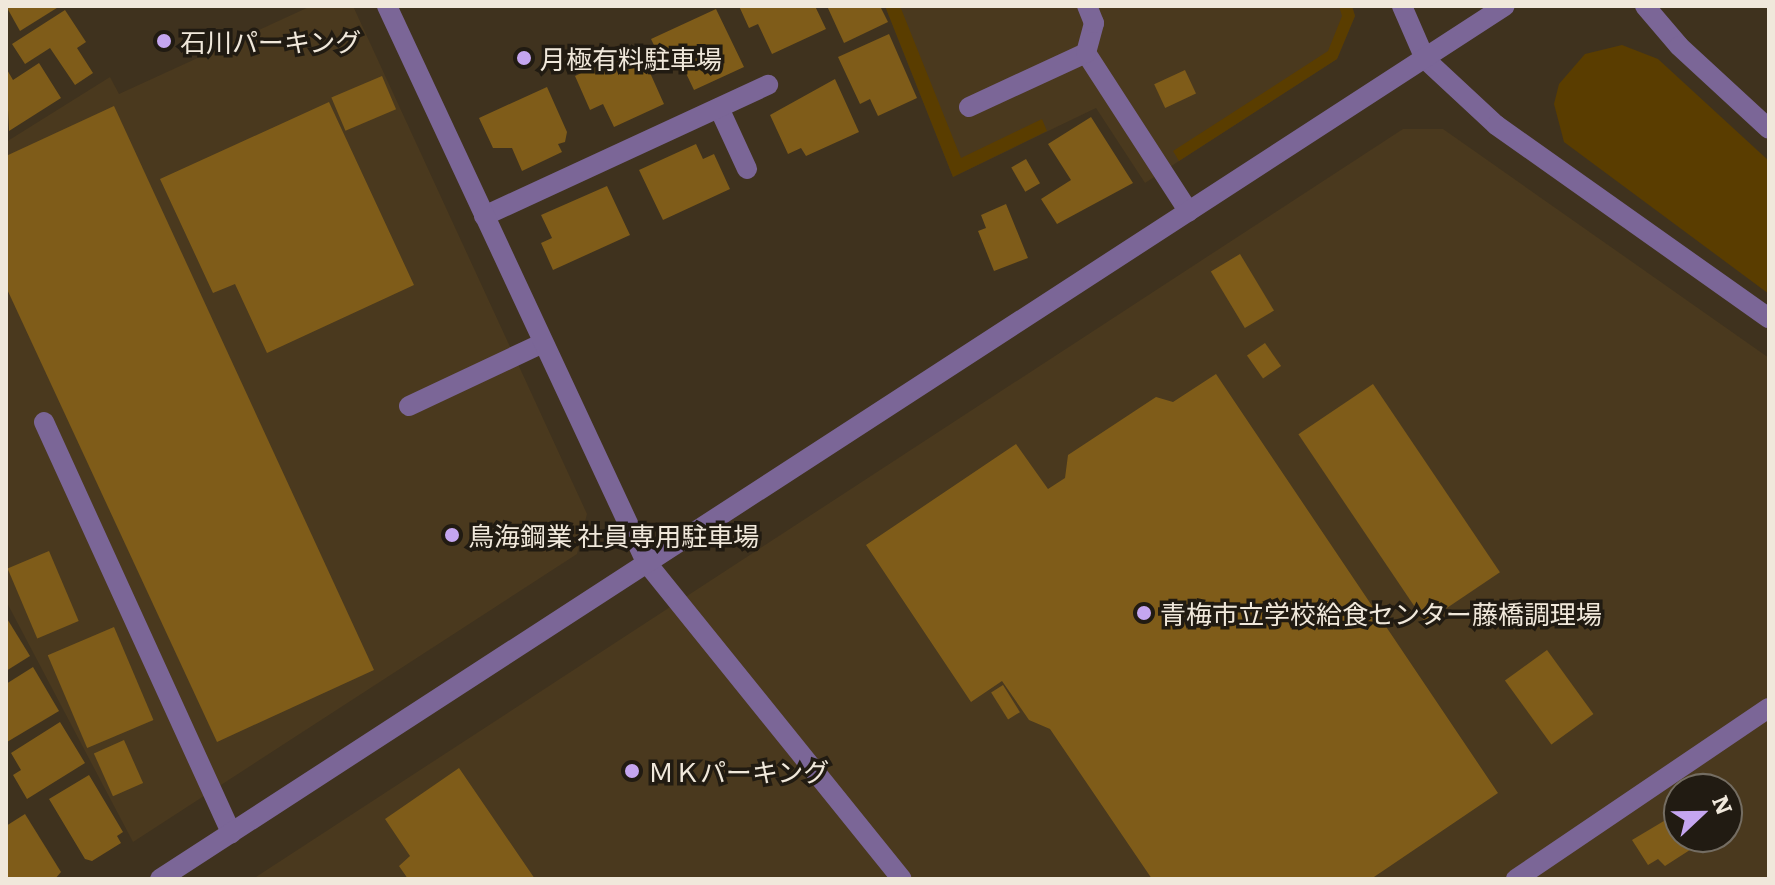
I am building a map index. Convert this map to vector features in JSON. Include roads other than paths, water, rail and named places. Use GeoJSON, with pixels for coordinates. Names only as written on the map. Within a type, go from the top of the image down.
{"type":"FeatureCollection","features":[{"type":"Feature","properties":{"kind":"street"},"geometry":{"type":"LineString","coordinates":[[387,6],[646,562],[902,879]]}},
{"type":"Feature","properties":{"kind":"street"},"geometry":{"type":"LineString","coordinates":[[1087,6],[1094,23],[1086,53],[1189,212]]}},
{"type":"Feature","properties":{"kind":"street"},"geometry":{"type":"LineString","coordinates":[[1402,6],[1425,59],[1496,125],[1769,318]]}},
{"type":"Feature","properties":{"kind":"street"},"geometry":{"type":"LineString","coordinates":[[160,879],[1505,6]]}},
{"type":"Feature","properties":{"kind":"street"},"geometry":{"type":"LineString","coordinates":[[1645,6],[1679,46],[1769,129]]}},
{"type":"Feature","properties":{"kind":"street"},"geometry":{"type":"LineString","coordinates":[[969,107],[1086,53]]}},
{"type":"Feature","properties":{"kind":"street"},"geometry":{"type":"LineString","coordinates":[[484,216],[768,85]]}},
{"type":"Feature","properties":{"kind":"street"},"geometry":{"type":"LineString","coordinates":[[719,108],[747,169]]}},
{"type":"Feature","properties":{"kind":"street"},"geometry":{"type":"LineString","coordinates":[[409,406],[543,343]]}},
{"type":"Feature","properties":{"kind":"street"},"geometry":{"type":"LineString","coordinates":[[44,422],[231,833]]}},
{"type":"Feature","properties":{"kind":"street"},"geometry":{"type":"LineString","coordinates":[[1516,879],[1769,708]]}},
{"type":"Feature","properties":{"kind":"place","name":"石川パーキング"},"geometry":{"type":"Point","coordinates":[164,41]}},
{"type":"Feature","properties":{"kind":"place","name":"月極有料駐車場"},"geometry":{"type":"Point","coordinates":[524,58]}},
{"type":"Feature","properties":{"kind":"place","name":"鳥海鋼業 社員専用駐車場"},"geometry":{"type":"Point","coordinates":[452,535]}},
{"type":"Feature","properties":{"kind":"place","name":"青梅市立学校給食センター藤橋調理場"},"geometry":{"type":"Point","coordinates":[1144,613]}},
{"type":"Feature","properties":{"kind":"place","name":"ＭＫパーキング"},"geometry":{"type":"Point","coordinates":[632,771]}}]}
